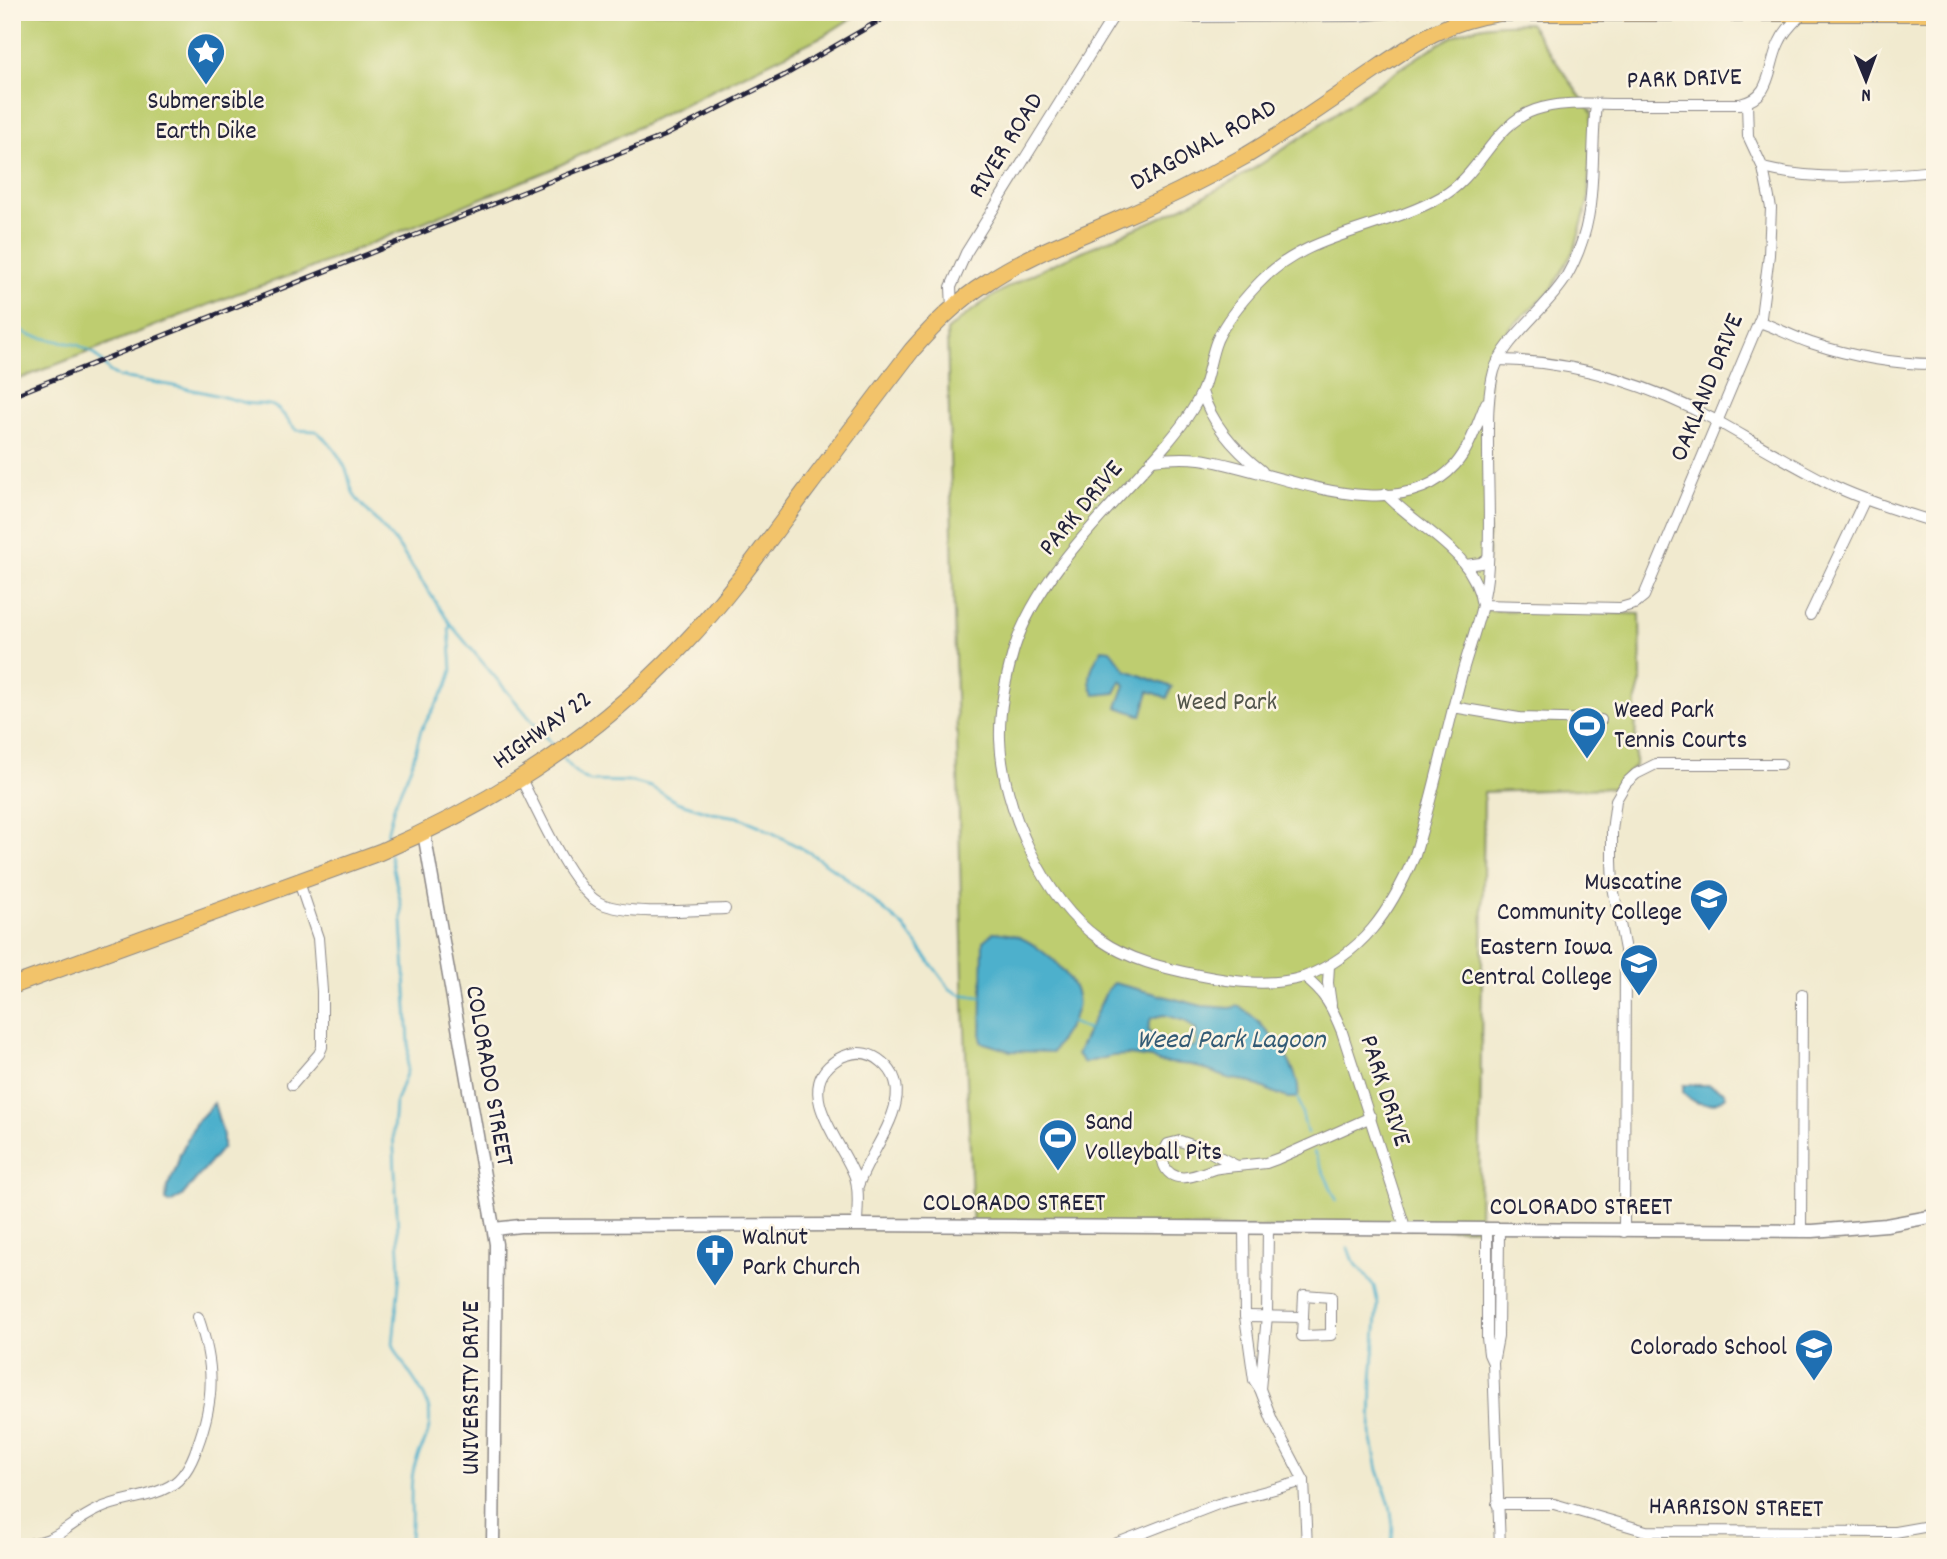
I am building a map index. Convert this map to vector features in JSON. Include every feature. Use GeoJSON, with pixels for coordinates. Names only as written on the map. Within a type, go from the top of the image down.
{"type":"FeatureCollection","features":[{"type":"Feature","properties":{"kind":"main road","name":"DIAGONAL ROAD"},"geometry":{"type":"LineString","coordinates":[[952,309],[985,283],[1014,266],[1153,204],[1248,154],[1424,38],[1470,14],[1935,13]]}},
{"type":"Feature","properties":{"kind":"main road","name":"HIGHWAY 22"},"geometry":{"type":"LineString","coordinates":[[12,986],[299,882],[424,832],[521,779],[580,738],[621,704],[693,634],[737,583],[912,350],[952,309]]}},
{"type":"Feature","properties":{"kind":"street","name":"RIVER ROAD"},"geometry":{"type":"LineString","coordinates":[[952,309],[951,287],[966,253],[1116,12]]}},
{"type":"Feature","properties":{"kind":"street"},"geometry":{"type":"LineString","coordinates":[[1133,12],[1191,17],[1356,16],[1401,12]]}},
{"type":"Feature","properties":{"kind":"street","name":"PARK DRIVE"},"geometry":{"type":"LineString","coordinates":[[1596,104],[1592,195],[1581,245],[1563,281],[1498,360],[1488,397],[1488,558],[1482,605],[1422,830],[1403,882],[1374,928],[1346,955],[1329,967],[1304,977],[1272,983],[1217,979],[1150,964],[1110,946],[1079,923],[1051,887],[1020,825],[1008,786],[1001,747],[1001,713],[1006,681],[1019,634],[1029,613],[1056,573],[1104,513],[1181,426],[1202,393],[1212,355],[1224,326],[1257,285],[1283,262],[1325,242],[1443,197],[1465,179],[1511,123],[1531,111],[1555,105],[1596,104],[1747,103],[1764,91],[1780,40],[1804,13]]}},
{"type":"Feature","properties":{"kind":"street","name":"OAKLAND DRIVE"},"geometry":{"type":"LineString","coordinates":[[1482,605],[1627,607],[1644,596],[1760,322],[1769,255],[1771,208],[1763,168],[1748,136],[1747,103]]}},
{"type":"Feature","properties":{"kind":"street"},"geometry":{"type":"LineString","coordinates":[[1763,168],[1846,177],[1935,171]]}},
{"type":"Feature","properties":{"kind":"street"},"geometry":{"type":"LineString","coordinates":[[1760,322],[1837,350],[1898,362],[1935,364]]}},
{"type":"Feature","properties":{"kind":"street"},"geometry":{"type":"LineString","coordinates":[[1498,360],[1542,362],[1603,374],[1646,389],[1717,421],[1833,485],[1865,499],[1935,522]]}},
{"type":"Feature","properties":{"kind":"street"},"geometry":{"type":"LineString","coordinates":[[1202,393],[1210,415],[1219,428],[1249,461],[1267,475]]}},
{"type":"Feature","properties":{"kind":"street"},"geometry":{"type":"LineString","coordinates":[[1153,460],[1172,457],[1199,459],[1308,486],[1369,494],[1418,489],[1454,466],[1473,434],[1488,397]]}},
{"type":"Feature","properties":{"kind":"street"},"geometry":{"type":"LineString","coordinates":[[1386,494],[1400,509],[1439,536],[1465,565],[1479,592],[1482,605]]}},
{"type":"Feature","properties":{"kind":"street"},"geometry":{"type":"LineString","coordinates":[[1810,615],[1865,499]]}},
{"type":"Feature","properties":{"kind":"street"},"geometry":{"type":"LineString","coordinates":[[1465,565],[1480,563],[1488,558]]}},
{"type":"Feature","properties":{"kind":"street"},"geometry":{"type":"LineString","coordinates":[[1453,707],[1519,718],[1601,720]]}},
{"type":"Feature","properties":{"kind":"street"},"geometry":{"type":"LineString","coordinates":[[1624,1231],[1625,950],[1613,887],[1612,831],[1616,800],[1626,783],[1636,774],[1656,764],[1781,764]]}},
{"type":"Feature","properties":{"kind":"street"},"geometry":{"type":"LineString","coordinates":[[521,779],[575,881],[597,902],[619,909],[725,909]]}},
{"type":"Feature","properties":{"kind":"street","name":"COLORADO STREET"},"geometry":{"type":"LineString","coordinates":[[424,832],[494,1229],[520,1226],[857,1225],[1801,1231],[1886,1225],[1935,1216]]}},
{"type":"Feature","properties":{"kind":"street"},"geometry":{"type":"LineString","coordinates":[[292,1085],[322,1047],[322,991],[317,938],[299,882]]}},
{"type":"Feature","properties":{"kind":"street"},"geometry":{"type":"LineString","coordinates":[[1329,967],[1331,1005]]}},
{"type":"Feature","properties":{"kind":"street","name":"PARK DRIVE"},"geometry":{"type":"LineString","coordinates":[[1304,977],[1331,1005],[1371,1117],[1406,1230]]}},
{"type":"Feature","properties":{"kind":"street"},"geometry":{"type":"LineString","coordinates":[[1801,1231],[1802,994]]}},
{"type":"Feature","properties":{"kind":"street"},"geometry":{"type":"LineString","coordinates":[[857,1225],[858,1186],[867,1161],[894,1112],[898,1091],[894,1074],[888,1067],[878,1059],[856,1053],[840,1057],[826,1069],[818,1093],[822,1112],[858,1186]]}},
{"type":"Feature","properties":{"kind":"street"},"geometry":{"type":"LineString","coordinates":[[1237,1166],[1206,1150],[1180,1141],[1168,1144],[1163,1153],[1167,1169],[1179,1177],[1194,1177],[1216,1168],[1245,1167],[1278,1159],[1371,1117]]}},
{"type":"Feature","properties":{"kind":"street"},"geometry":{"type":"LineString","coordinates":[[1244,1228],[1245,1316],[1254,1380],[1304,1481],[1307,1547]]}},
{"type":"Feature","properties":{"kind":"street"},"geometry":{"type":"LineString","coordinates":[[1260,1389],[1267,1316],[1268,1228]]}},
{"type":"Feature","properties":{"kind":"street","name":"UNIVERSITY DRIVE"},"geometry":{"type":"LineString","coordinates":[[493,1547],[494,1229]]}},
{"type":"Feature","properties":{"kind":"street"},"geometry":{"type":"LineString","coordinates":[[1493,1230],[1487,1338],[1493,1363],[1500,1547]]}},
{"type":"Feature","properties":{"kind":"street"},"geometry":{"type":"LineString","coordinates":[[1304,1295],[1331,1297],[1331,1335],[1302,1335],[1303,1317],[1304,1295]]}},
{"type":"Feature","properties":{"kind":"street"},"geometry":{"type":"LineString","coordinates":[[1245,1316],[1303,1317]]}},
{"type":"Feature","properties":{"kind":"street"},"geometry":{"type":"LineString","coordinates":[[12,1545],[41,1543],[52,1539],[103,1507],[160,1491],[179,1480],[194,1455],[204,1428],[212,1391],[209,1351],[198,1317]]}},
{"type":"Feature","properties":{"kind":"street"},"geometry":{"type":"LineString","coordinates":[[1107,1547],[1218,1504],[1304,1481]]}},
{"type":"Feature","properties":{"kind":"street","name":"HARRISON STREET"},"geometry":{"type":"LineString","coordinates":[[1497,1504],[1554,1504],[1646,1531],[1895,1532],[1935,1525]]}},
{"type":"Feature","properties":{"kind":"green space"},"geometry":{"type":"Polygon","coordinates":[[[12,12],[861,12],[825,35],[550,170],[304,271],[236,294],[12,382],[12,12]]]}},
{"type":"Feature","properties":{"kind":"green space","name":"Weed Park"},"geometry":{"type":"Polygon","coordinates":[[[1529,23],[1592,113],[1588,202],[1575,248],[1552,289],[1509,329],[1489,359],[1488,552],[1481,607],[1490,610],[1640,614],[1641,681],[1636,700],[1635,766],[1613,788],[1484,792],[1479,1229],[973,1226],[963,980],[947,331],[972,310],[1026,277],[1180,208],[1238,178],[1444,41],[1478,27],[1529,23]]]}},
{"type":"Feature","properties":{"kind":"water"},"geometry":{"type":"Polygon","coordinates":[[[1102,649],[1110,650],[1126,670],[1172,687],[1167,698],[1149,691],[1142,716],[1117,707],[1125,685],[1121,681],[1115,693],[1095,695],[1090,677],[1102,649]]]}},
{"type":"Feature","properties":{"kind":"water","name":"Weed Park Lagoon"},"geometry":{"type":"Polygon","coordinates":[[[994,932],[1030,942],[1059,966],[1074,987],[1077,1008],[1053,1052],[1010,1051],[981,1042],[983,941],[994,932]]]}},
{"type":"Feature","properties":{"kind":"water","name":"Weed Park Lagoon"},"geometry":{"type":"Polygon","coordinates":[[[1114,983],[1202,1006],[1239,1006],[1270,1034],[1288,1060],[1298,1086],[1298,1098],[1287,1098],[1247,1081],[1231,1079],[1192,1065],[1158,1062],[1151,1058],[1112,1056],[1084,1063],[1077,1054],[1107,990],[1114,983]],[[1164,1015],[1151,1018],[1148,1030],[1158,1042],[1177,1042],[1193,1047],[1196,1045],[1196,1030],[1185,1021],[1164,1015]]]}},
{"type":"Feature","properties":{"kind":"water"},"geometry":{"type":"Polygon","coordinates":[[[1683,1085],[1709,1085],[1724,1092],[1726,1096],[1710,1104],[1698,1103],[1683,1093],[1683,1085]]]}},
{"type":"Feature","properties":{"kind":"water"},"geometry":{"type":"Polygon","coordinates":[[[214,1103],[223,1135],[223,1147],[182,1196],[170,1203],[166,1201],[167,1187],[180,1154],[195,1124],[214,1103]]]}},
{"type":"Feature","properties":{"kind":"waterway"},"geometry":{"type":"LineString","coordinates":[[12,323],[29,335],[78,345],[95,354],[109,371],[119,377],[246,403],[270,405],[280,410],[296,430],[316,431],[330,444],[341,461],[356,498],[397,544],[451,625],[555,748]]}},
{"type":"Feature","properties":{"kind":"waterway"},"geometry":{"type":"LineString","coordinates":[[387,842],[395,803],[412,764],[421,730],[447,686],[452,670],[451,625]]}},
{"type":"Feature","properties":{"kind":"waterway"},"geometry":{"type":"LineString","coordinates":[[561,756],[577,774],[590,781],[633,782],[651,787],[677,802],[712,813],[738,817],[760,826],[810,853],[841,874],[904,927],[950,989],[959,994],[981,997]]}},
{"type":"Feature","properties":{"kind":"waterway"},"geometry":{"type":"LineString","coordinates":[[390,855],[401,904],[409,1043],[407,1071],[395,1104],[393,1131],[400,1273],[393,1344],[427,1402],[430,1420],[427,1436],[413,1472],[408,1547]]}},
{"type":"Feature","properties":{"kind":"waterway"},"geometry":{"type":"LineString","coordinates":[[1070,1022],[1088,1030]]}},
{"type":"Feature","properties":{"kind":"waterway"},"geometry":{"type":"LineString","coordinates":[[1298,1098],[1307,1133]]}},
{"type":"Feature","properties":{"kind":"waterway"},"geometry":{"type":"LineString","coordinates":[[1314,1152],[1337,1201]]}},
{"type":"Feature","properties":{"kind":"waterway"},"geometry":{"type":"LineString","coordinates":[[1348,1248],[1352,1259],[1374,1286],[1378,1304],[1371,1435],[1378,1470],[1390,1505],[1392,1547]]}},
{"type":"Feature","properties":{"kind":"railway"},"geometry":{"type":"LineString","coordinates":[[12,396],[664,136],[783,76],[894,12]]}},
{"type":"Feature","properties":{"kind":"place","name":"Submersible Earth Dike"},"geometry":{"type":"Point","coordinates":[206,86]}},
{"type":"Feature","properties":{"kind":"place","name":"Weed Park Tennis Courts"},"geometry":{"type":"Point","coordinates":[1587,760]}},
{"type":"Feature","properties":{"kind":"place","name":"Muscatine Community College"},"geometry":{"type":"Point","coordinates":[1709,932]}},
{"type":"Feature","properties":{"kind":"place","name":"Eastern Iowa Central College"},"geometry":{"type":"Point","coordinates":[1639,997]}},
{"type":"Feature","properties":{"kind":"place","name":"Sand Volleyball Pits"},"geometry":{"type":"Point","coordinates":[1058,1172]}},
{"type":"Feature","properties":{"kind":"place","name":"Walnut Park Church"},"geometry":{"type":"Point","coordinates":[715,1287]}},
{"type":"Feature","properties":{"kind":"place","name":"Colorado School"},"geometry":{"type":"Point","coordinates":[1814,1382]}}]}
